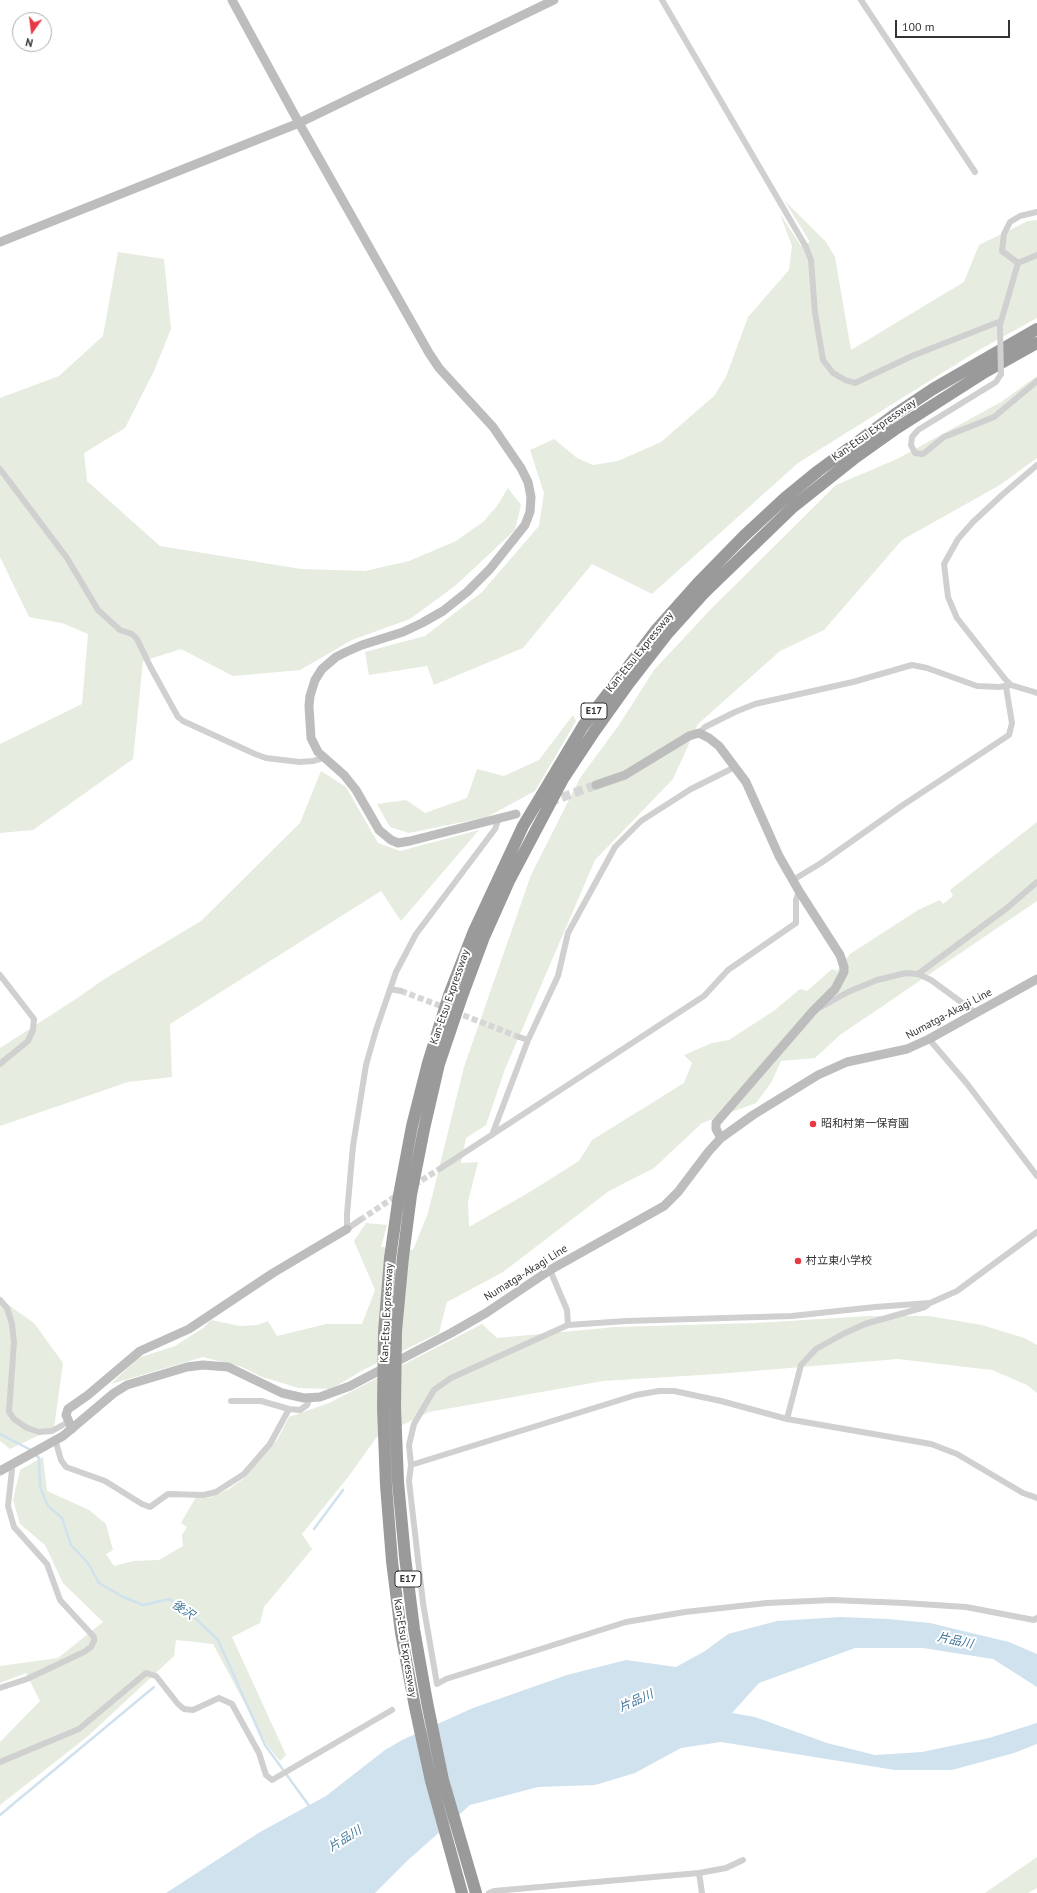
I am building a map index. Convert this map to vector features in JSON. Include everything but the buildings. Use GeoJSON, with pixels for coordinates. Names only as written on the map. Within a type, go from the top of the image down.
{"type":"FeatureCollection","features":[{"type":"Feature","properties":{"kind":"highway","name":"Kan-Etsu Expressway"},"geometry":{"type":"LineString","coordinates":[[462,1893],[431,1781],[401,1633],[392,1561],[386,1485],[383,1408],[384,1332],[390,1258],[399,1195],[412,1126],[428,1063],[449,995],[477,925],[523,826],[583,726],[657,629],[724,557],[785,498],[818,471],[894,415],[933,389],[1037,329]]}},
{"type":"Feature","properties":{"kind":"highway","name":"Kan-Etsu Expressway"},"geometry":{"type":"LineString","coordinates":[[476,1893],[443,1780],[414,1629],[398,1482],[395,1407],[396,1331],[411,1195],[439,1064],[461,998],[484,937],[512,874],[563,779],[629,683],[667,634],[704,593],[793,507],[856,457],[894,430],[985,372],[1037,342]]}},
{"type":"Feature","properties":{"kind":"street"},"geometry":{"type":"LineString","coordinates":[[232,0],[299,123],[429,353],[439,368],[493,427],[521,468],[528,482],[531,497],[530,512],[525,525],[490,569],[467,592],[443,611],[422,623],[402,632],[351,650],[336,657],[322,669],[315,680],[309,706],[310,738],[322,757],[344,775],[356,790],[379,830],[391,840],[398,843],[516,814]]}},
{"type":"Feature","properties":{"kind":"street"},"geometry":{"type":"LineString","coordinates":[[0,242],[299,123],[554,0]]}},
{"type":"Feature","properties":{"kind":"street"},"geometry":{"type":"LineString","coordinates":[[662,0],[806,247],[811,260],[815,313],[823,360],[834,373],[845,380],[855,383],[912,356],[1001,324]]}},
{"type":"Feature","properties":{"kind":"street"},"geometry":{"type":"LineString","coordinates":[[860,0],[975,172]]}},
{"type":"Feature","properties":{"kind":"street"},"geometry":{"type":"LineString","coordinates":[[1018,264],[1002,251],[1004,234],[1010,222],[1020,216],[1037,212]]}},
{"type":"Feature","properties":{"kind":"street"},"geometry":{"type":"LineString","coordinates":[[1037,255],[1018,264],[1001,324],[1002,374],[996,382],[918,430],[912,437],[911,445],[915,453],[923,454],[944,437],[994,416],[1037,381]]}},
{"type":"Feature","properties":{"kind":"street"},"geometry":{"type":"LineString","coordinates":[[793,880],[821,863],[903,805],[1009,735],[1012,723],[1009,686],[956,618],[948,597],[944,564],[958,539],[973,522],[1002,494],[1037,465]]}},
{"type":"Feature","properties":{"kind":"street"},"geometry":{"type":"LineString","coordinates":[[0,469],[67,558],[98,610],[120,630],[132,634],[138,638],[154,674],[178,717],[198,728],[266,758],[300,762],[313,761],[322,757]]}},
{"type":"Feature","properties":{"kind":"street"},"geometry":{"type":"LineString","coordinates":[[596,785],[626,776],[677,742],[699,733],[705,727],[735,712],[755,704],[874,676],[912,665],[978,686],[1009,686],[1037,692]]}},
{"type":"Feature","properties":{"kind":"street"},"geometry":{"type":"LineString","coordinates":[[699,733],[719,746],[735,766],[751,791],[780,856],[799,891],[840,955],[844,967],[844,972],[835,988],[813,1011],[716,1123],[716,1129],[721,1138]]}},
{"type":"Feature","properties":{"kind":"street"},"geometry":{"type":"LineString","coordinates":[[492,1136],[528,1040],[558,976],[568,933],[615,847],[642,821],[691,789],[735,766]]}},
{"type":"Feature","properties":{"kind":"street"},"geometry":{"type":"LineString","coordinates":[[347,1229],[353,1146],[366,1065],[390,988],[396,972],[416,934],[495,829],[499,818]]}},
{"type":"Feature","properties":{"kind":"street"},"geometry":{"type":"LineString","coordinates":[[918,974],[1007,908],[1037,882]]}},
{"type":"Feature","properties":{"kind":"street"},"geometry":{"type":"LineString","coordinates":[[441,1168],[704,996],[728,970],[792,927],[797,919],[796,900],[799,891]]}},
{"type":"Feature","properties":{"kind":"street"},"geometry":{"type":"LineString","coordinates":[[813,1011],[848,992],[877,980],[906,973],[918,974],[930,980],[976,1013]]}},
{"type":"Feature","properties":{"kind":"street"},"geometry":{"type":"LineString","coordinates":[[0,975],[34,1019],[33,1030],[28,1041],[0,1064]]}},
{"type":"Feature","properties":{"kind":"street","name":"Numatga-Akagi Line"},"geometry":{"type":"LineString","coordinates":[[0,1471],[23,1456],[55,1440],[70,1426],[114,1393],[127,1386],[187,1367],[203,1364],[228,1368],[282,1393],[310,1398],[334,1393],[350,1386],[451,1333],[550,1270],[664,1206],[678,1192],[721,1138],[753,1115],[818,1075],[847,1062],[907,1049],[929,1039],[1037,979]]}},
{"type":"Feature","properties":{"kind":"street"},"geometry":{"type":"LineString","coordinates":[[390,988],[400,991]]}},
{"type":"Feature","properties":{"kind":"street"},"geometry":{"type":"LineString","coordinates":[[519,1036],[528,1040]]}},
{"type":"Feature","properties":{"kind":"street"},"geometry":{"type":"LineString","coordinates":[[929,1039],[968,1085],[1037,1176]]}},
{"type":"Feature","properties":{"kind":"street"},"geometry":{"type":"LineString","coordinates":[[0,1300],[6,1308],[12,1324],[14,1342],[9,1412],[14,1419],[27,1428],[39,1432],[52,1431],[70,1426],[66,1415],[68,1409],[88,1395],[140,1351],[189,1329],[273,1273],[360,1220]]}},
{"type":"Feature","properties":{"kind":"street"},"geometry":{"type":"LineString","coordinates":[[787,1419],[801,1365],[816,1349],[865,1324],[925,1307],[930,1303],[957,1291],[1037,1232]]}},
{"type":"Feature","properties":{"kind":"street"},"geometry":{"type":"LineString","coordinates":[[550,1270],[567,1310],[568,1326]]}},
{"type":"Feature","properties":{"kind":"street"},"geometry":{"type":"LineString","coordinates":[[930,1303],[910,1303],[792,1316],[626,1321],[568,1326],[451,1378],[434,1390],[414,1424],[410,1435],[409,1445],[411,1465],[410,1489],[423,1604],[437,1684],[446,1679],[626,1622],[684,1612],[759,1604],[832,1600],[966,1607],[1034,1620],[1037,1618]]}},
{"type":"Feature","properties":{"kind":"street"},"geometry":{"type":"LineString","coordinates":[[411,1465],[606,1404],[659,1391],[674,1391],[721,1401],[787,1419],[931,1444],[957,1454],[1023,1493],[1037,1498]]}},
{"type":"Feature","properties":{"kind":"street"},"geometry":{"type":"LineString","coordinates":[[231,1402],[261,1401],[289,1409],[300,1410],[305,1408],[310,1398]]}},
{"type":"Feature","properties":{"kind":"street"},"geometry":{"type":"LineString","coordinates":[[55,1440],[61,1460],[66,1466],[104,1481],[142,1504],[150,1506],[168,1494],[204,1494],[216,1492],[244,1474],[270,1444],[289,1409]]}},
{"type":"Feature","properties":{"kind":"street"},"geometry":{"type":"LineString","coordinates":[[0,1688],[27,1679],[84,1652],[91,1647],[94,1641],[94,1637],[60,1600],[47,1564],[14,1528],[8,1506],[12,1464]]}},
{"type":"Feature","properties":{"kind":"street"},"geometry":{"type":"LineString","coordinates":[[0,1762],[79,1729],[142,1674],[149,1673],[156,1676],[178,1704],[184,1709],[198,1709],[215,1699],[223,1699],[228,1701],[236,1710],[251,1739],[266,1775],[272,1780],[392,1710]]}},
{"type":"Feature","properties":{"kind":"street"},"geometry":{"type":"LineString","coordinates":[[488,1893],[494,1891],[698,1873],[726,1868],[744,1860]]}},
{"type":"Feature","properties":{"kind":"street"},"geometry":{"type":"LineString","coordinates":[[698,1873],[702,1893]]}},
{"type":"Feature","properties":{"kind":"shaded area"},"geometry":{"type":"Polygon","coordinates":[[[784,200],[826,242],[835,257],[851,350],[964,282],[979,245],[1028,221],[1037,220],[1037,318],[979,350],[798,463],[652,594],[592,564],[523,648],[434,685],[427,666],[369,675],[365,652],[425,636],[482,592],[539,526],[544,493],[530,450],[554,439],[577,458],[593,465],[618,461],[661,442],[714,396],[726,377],[748,317],[789,270],[792,246],[780,214],[801,246],[810,242],[784,200]]]}},
{"type":"Feature","properties":{"kind":"shaded area"},"geometry":{"type":"Polygon","coordinates":[[[118,252],[164,259],[171,329],[154,371],[125,428],[84,453],[87,481],[160,546],[301,569],[365,571],[409,561],[456,541],[483,522],[497,506],[508,488],[521,505],[515,530],[455,586],[410,619],[352,640],[300,670],[233,676],[181,649],[143,661],[133,759],[33,830],[0,833],[0,744],[82,704],[88,634],[62,623],[29,617],[0,557],[0,398],[59,376],[103,336],[118,252]]]}},
{"type":"Feature","properties":{"kind":"shaded area"},"geometry":{"type":"Polygon","coordinates":[[[1037,376],[1037,458],[1000,485],[902,540],[824,630],[780,651],[698,724],[673,779],[595,860],[505,1069],[486,1125],[466,1138],[461,1163],[478,1162],[468,1202],[469,1227],[528,1193],[579,1161],[592,1140],[684,1083],[692,1063],[684,1055],[712,1043],[729,1040],[775,1010],[800,989],[807,991],[832,969],[837,971],[850,954],[918,910],[940,900],[943,904],[953,896],[950,890],[1037,822],[1037,901],[840,1035],[815,1058],[781,1061],[771,1083],[756,1103],[702,1123],[654,1168],[609,1191],[503,1272],[447,1302],[439,1333],[365,1369],[331,1389],[299,1388],[262,1377],[242,1367],[203,1357],[111,1384],[138,1358],[175,1346],[203,1328],[211,1320],[240,1326],[258,1325],[268,1321],[277,1336],[326,1324],[362,1324],[375,1290],[354,1241],[366,1223],[387,1225],[381,1247],[413,1250],[428,1213],[464,1067],[531,875],[580,778],[619,725],[654,670],[710,610],[836,485],[897,459],[1001,402],[1037,376]]]}},
{"type":"Feature","properties":{"kind":"shaded area"},"geometry":{"type":"Polygon","coordinates":[[[573,715],[576,721],[535,791],[487,817],[409,833],[390,827],[377,804],[406,800],[425,813],[467,798],[477,769],[504,776],[539,760],[573,715]]]}},
{"type":"Feature","properties":{"kind":"shaded area"},"geometry":{"type":"Polygon","coordinates":[[[321,771],[346,787],[378,843],[400,851],[479,830],[401,921],[381,891],[170,1024],[172,1077],[128,1082],[0,1126],[0,1048],[103,980],[201,921],[300,823],[321,771]]]}},
{"type":"Feature","properties":{"kind":"shaded area"},"geometry":{"type":"Polygon","coordinates":[[[0,1299],[34,1323],[63,1363],[54,1428],[10,1449],[0,1441],[0,1299]]]}},
{"type":"Feature","properties":{"kind":"shaded area"},"geometry":{"type":"Polygon","coordinates":[[[869,1316],[929,1316],[982,1325],[1024,1338],[1037,1345],[1037,1393],[1027,1385],[992,1370],[898,1359],[717,1374],[603,1381],[429,1412],[376,1438],[349,1476],[302,1534],[312,1549],[264,1607],[260,1623],[232,1637],[286,1755],[280,1761],[267,1745],[213,1644],[176,1640],[174,1656],[87,1737],[0,1805],[0,1742],[40,1701],[26,1673],[0,1683],[0,1666],[58,1658],[103,1622],[63,1583],[45,1545],[20,1524],[13,1500],[20,1470],[43,1457],[47,1491],[89,1510],[106,1524],[113,1550],[106,1554],[114,1566],[133,1561],[159,1560],[183,1546],[182,1535],[187,1527],[181,1523],[196,1497],[208,1498],[216,1495],[229,1489],[243,1479],[277,1440],[289,1417],[329,1403],[482,1324],[497,1338],[616,1327],[756,1323],[869,1316]]]}},
{"type":"Feature","properties":{"kind":"shaded area"},"geometry":{"type":"Polygon","coordinates":[[[1037,1857],[1037,1888],[1028,1893],[985,1893],[1037,1857]]]}},
{"type":"Feature","properties":{"kind":"water","name":"片品川"},"geometry":{"type":"Polygon","coordinates":[[[841,1617],[930,1623],[1009,1642],[1037,1654],[1037,1687],[993,1659],[923,1648],[855,1648],[759,1683],[732,1713],[755,1717],[827,1743],[875,1755],[922,1752],[989,1738],[1037,1723],[1037,1744],[1014,1753],[952,1770],[895,1770],[721,1742],[681,1748],[635,1773],[595,1785],[538,1787],[470,1805],[407,1861],[375,1893],[166,1893],[260,1832],[326,1796],[385,1750],[402,1740],[473,1708],[567,1675],[626,1660],[676,1667],[705,1651],[728,1634],[777,1621],[841,1617]]]}},
{"type":"Feature","properties":{"kind":"waterway","name":"後沢"},"geometry":{"type":"LineString","coordinates":[[0,1434],[31,1450]]}},
{"type":"Feature","properties":{"kind":"waterway","name":"後沢"},"geometry":{"type":"LineString","coordinates":[[35,1454],[39,1458],[40,1487],[48,1506],[62,1518],[71,1545],[88,1563],[99,1583],[121,1596],[143,1605],[169,1599],[194,1617],[218,1640],[265,1745],[310,1807]]}},
{"type":"Feature","properties":{"kind":"waterway"},"geometry":{"type":"LineString","coordinates":[[314,1529],[343,1490]]}},
{"type":"Feature","properties":{"kind":"waterway"},"geometry":{"type":"LineString","coordinates":[[0,1815],[154,1687]]}},
{"type":"Feature","properties":{"kind":"tunnel"},"geometry":{"type":"LineString","coordinates":[[549,802],[596,785]]}},
{"type":"Feature","properties":{"kind":"tunnel"},"geometry":{"type":"LineString","coordinates":[[401,991],[446,1008]]}},
{"type":"Feature","properties":{"kind":"tunnel"},"geometry":{"type":"LineString","coordinates":[[455,1012],[519,1037]]}},
{"type":"Feature","properties":{"kind":"tunnel"},"geometry":{"type":"LineString","coordinates":[[414,1185],[441,1168]]}},
{"type":"Feature","properties":{"kind":"tunnel"},"geometry":{"type":"LineString","coordinates":[[360,1220],[399,1194]]}},
{"type":"Feature","properties":{"kind":"place","name":"昭和村第一保育園"},"geometry":{"type":"Point","coordinates":[813,1124]}},
{"type":"Feature","properties":{"kind":"place","name":"村立東小学校"},"geometry":{"type":"Point","coordinates":[798,1261]}}]}
